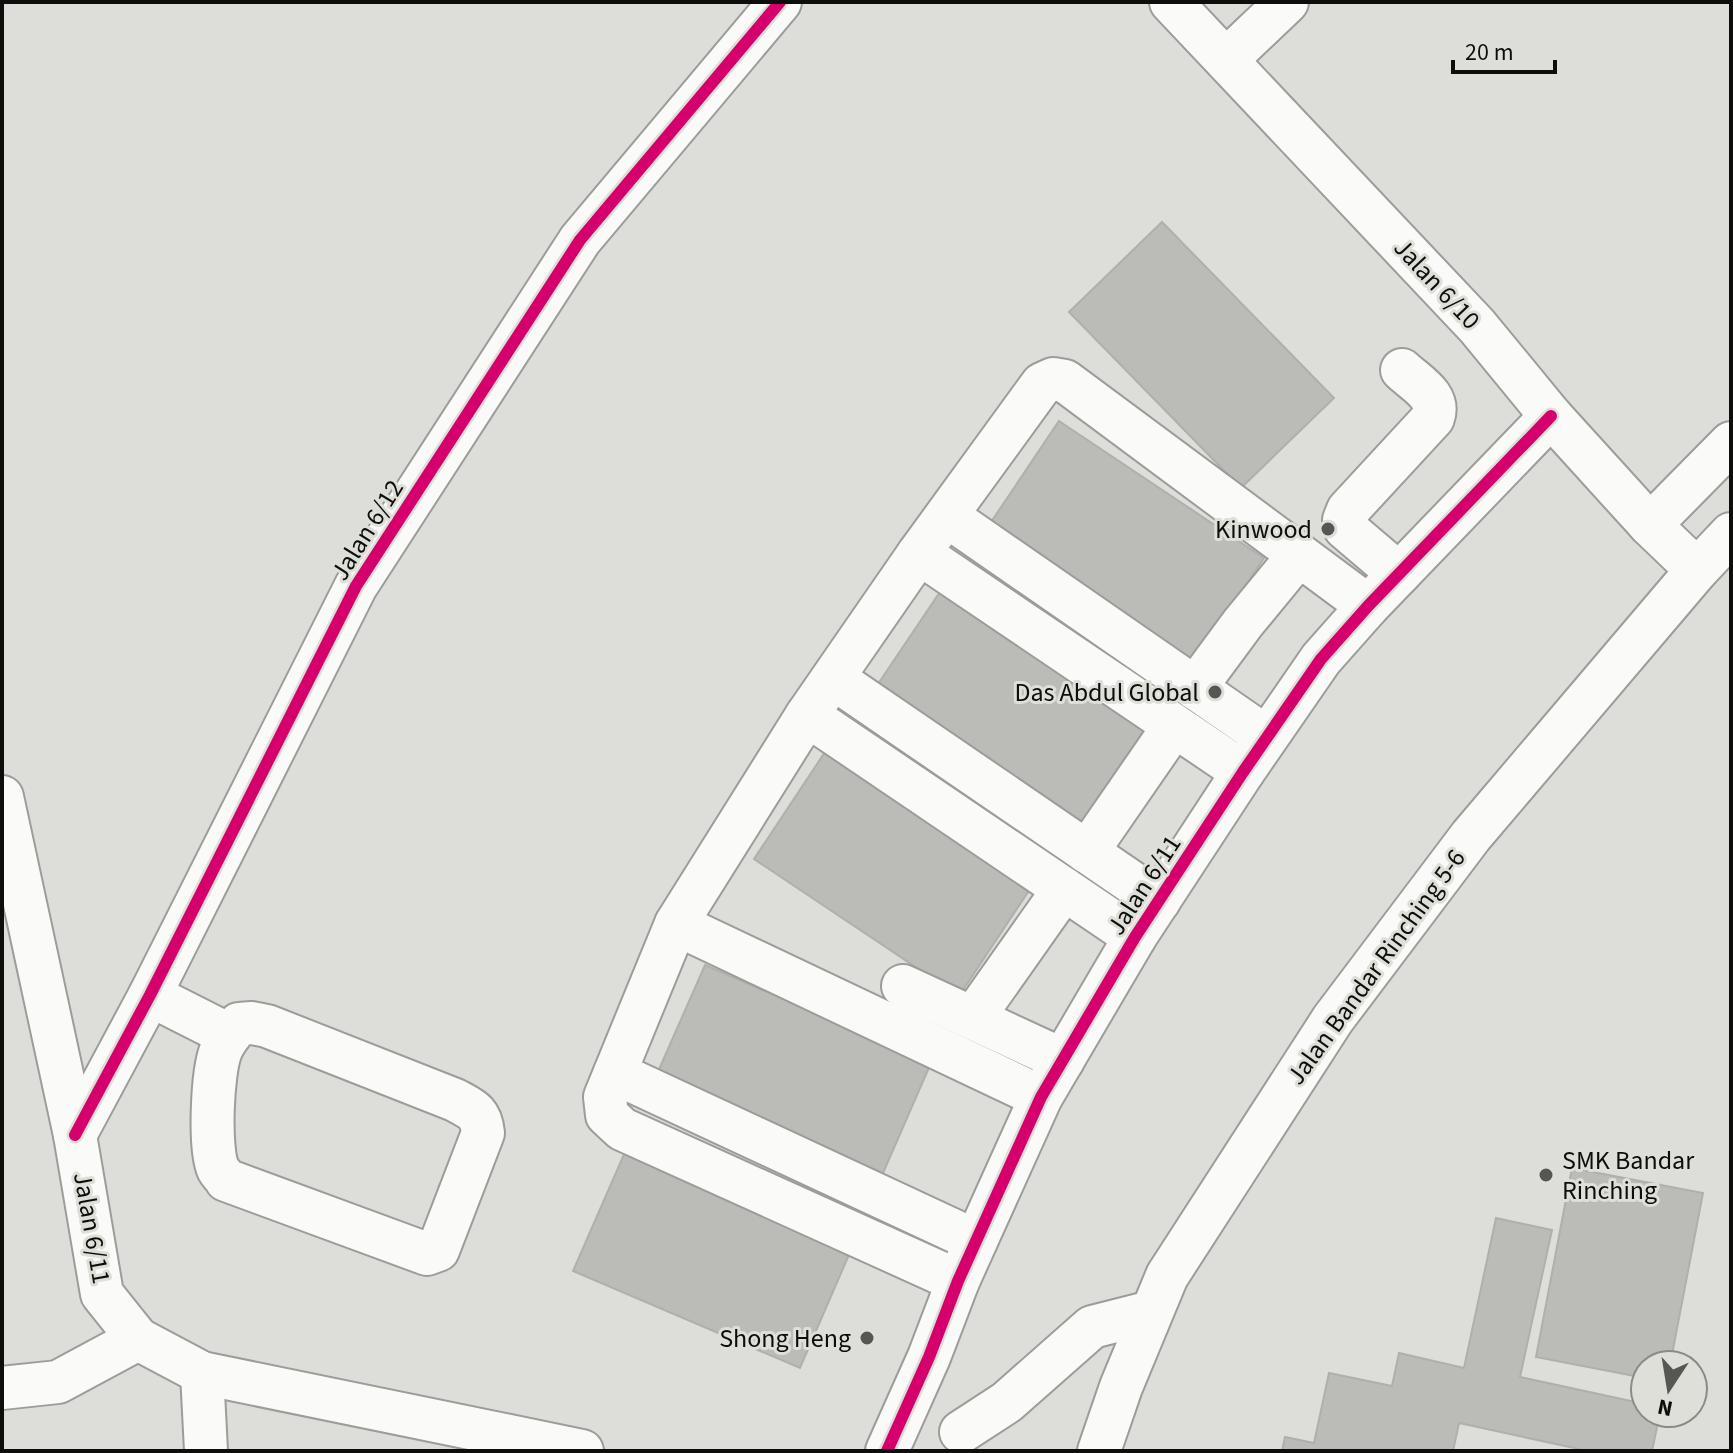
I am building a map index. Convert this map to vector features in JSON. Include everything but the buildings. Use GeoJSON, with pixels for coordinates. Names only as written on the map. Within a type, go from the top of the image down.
{"type":"FeatureCollection","features":[{"type":"Feature","properties":{"kind":"street","name":"Jalan 6/12"},"geometry":{"type":"LineString","coordinates":[[75,1135],[150,995],[356,586],[580,240],[780,2]]}},
{"type":"Feature","properties":{"kind":"street","name":"Jalan 6/10"},"geometry":{"type":"LineString","coordinates":[[1171,2],[1477,326],[1551,416],[1650,525],[1697,570]]}},
{"type":"Feature","properties":{"kind":"street"},"geometry":{"type":"LineString","coordinates":[[1226,60],[1287,2]]}},
{"type":"Feature","properties":{"kind":"street"},"geometry":{"type":"LineString","coordinates":[[1399,574],[1345,528],[1344,520],[1348,510],[1433,418],[1435,400],[1402,370]]}},
{"type":"Feature","properties":{"kind":"street"},"geometry":{"type":"LineString","coordinates":[[958,1281],[622,1129],[607,1115],[605,1097],[676,924],[807,715],[919,553],[1042,384],[1053,379],[1065,381],[1368,606]]}},
{"type":"Feature","properties":{"kind":"street","name":"Jalan 6/11"},"geometry":{"type":"LineString","coordinates":[[887,1451],[929,1357],[958,1281],[1041,1097],[1135,937],[1321,659],[1551,416]]}},
{"type":"Feature","properties":{"kind":"street"},"geometry":{"type":"LineString","coordinates":[[1650,525],[1731,443]]}},
{"type":"Feature","properties":{"kind":"street"},"geometry":{"type":"LineString","coordinates":[[947,516],[1266,737]]}},
{"type":"Feature","properties":{"kind":"street","name":"Jalan Bandar Rinching 5-6"},"geometry":{"type":"LineString","coordinates":[[1099,1451],[1121,1387],[1167,1276],[1333,1019],[1471,836],[1731,534]]}},
{"type":"Feature","properties":{"kind":"street"},"geometry":{"type":"LineString","coordinates":[[919,553],[1243,772]]}},
{"type":"Feature","properties":{"kind":"street"},"geometry":{"type":"LineString","coordinates":[[1195,688],[1299,555]]}},
{"type":"Feature","properties":{"kind":"street"},"geometry":{"type":"LineString","coordinates":[[833,678],[1159,901]]}},
{"type":"Feature","properties":{"kind":"street"},"geometry":{"type":"LineString","coordinates":[[807,715],[1135,937]]}},
{"type":"Feature","properties":{"kind":"street"},"geometry":{"type":"LineString","coordinates":[[1087,852],[1174,726]]}},
{"type":"Feature","properties":{"kind":"street","name":"Jalan 6/11"},"geometry":{"type":"LineString","coordinates":[[2,797],[75,1135],[102,1294],[138,1339],[202,1373],[582,1451]]}},
{"type":"Feature","properties":{"kind":"street"},"geometry":{"type":"LineString","coordinates":[[973,1018],[1064,889]]}},
{"type":"Feature","properties":{"kind":"street"},"geometry":{"type":"LineString","coordinates":[[676,924],[1041,1097]]}},
{"type":"Feature","properties":{"kind":"street"},"geometry":{"type":"LineString","coordinates":[[903,986],[1063,1060]]}},
{"type":"Feature","properties":{"kind":"street"},"geometry":{"type":"LineString","coordinates":[[150,995],[229,1035]]}},
{"type":"Feature","properties":{"kind":"street"},"geometry":{"type":"LineString","coordinates":[[239,1024],[267,1026],[455,1100],[477,1112],[482,1120],[483,1133],[438,1250],[427,1254],[226,1180],[218,1169],[213,1082],[220,1052],[229,1035],[239,1024]]}},
{"type":"Feature","properties":{"kind":"street"},"geometry":{"type":"LineString","coordinates":[[615,1073],[976,1241]]}},
{"type":"Feature","properties":{"kind":"street"},"geometry":{"type":"LineString","coordinates":[[929,1357],[966,1441],[1092,1327],[1151,1312]]}},
{"type":"Feature","properties":{"kind":"street"},"geometry":{"type":"LineString","coordinates":[[2,1388],[58,1382],[138,1339]]}},
{"type":"Feature","properties":{"kind":"street"},"geometry":{"type":"LineString","coordinates":[[202,1373],[206,1451]]}},
{"type":"Feature","properties":{"kind":"cycle path"},"geometry":{"type":"LineString","coordinates":[[75,1135],[150,995],[356,586],[580,240],[780,2]]}},
{"type":"Feature","properties":{"kind":"cycle path"},"geometry":{"type":"LineString","coordinates":[[887,1451],[929,1357],[958,1281],[1041,1097],[1135,937],[1321,659],[1551,416]]}},
{"type":"Feature","properties":{"kind":"place","name":"Kinwood"},"geometry":{"type":"Point","coordinates":[1328,529]}},
{"type":"Feature","properties":{"kind":"place","name":"Das Abdul Global"},"geometry":{"type":"Point","coordinates":[1215,692]}},
{"type":"Feature","properties":{"kind":"place","name":"SMK Bandar Rinching"},"geometry":{"type":"Point","coordinates":[1546,1175]}},
{"type":"Feature","properties":{"kind":"place","name":"Shong Heng"},"geometry":{"type":"Point","coordinates":[867,1338]}}]}
